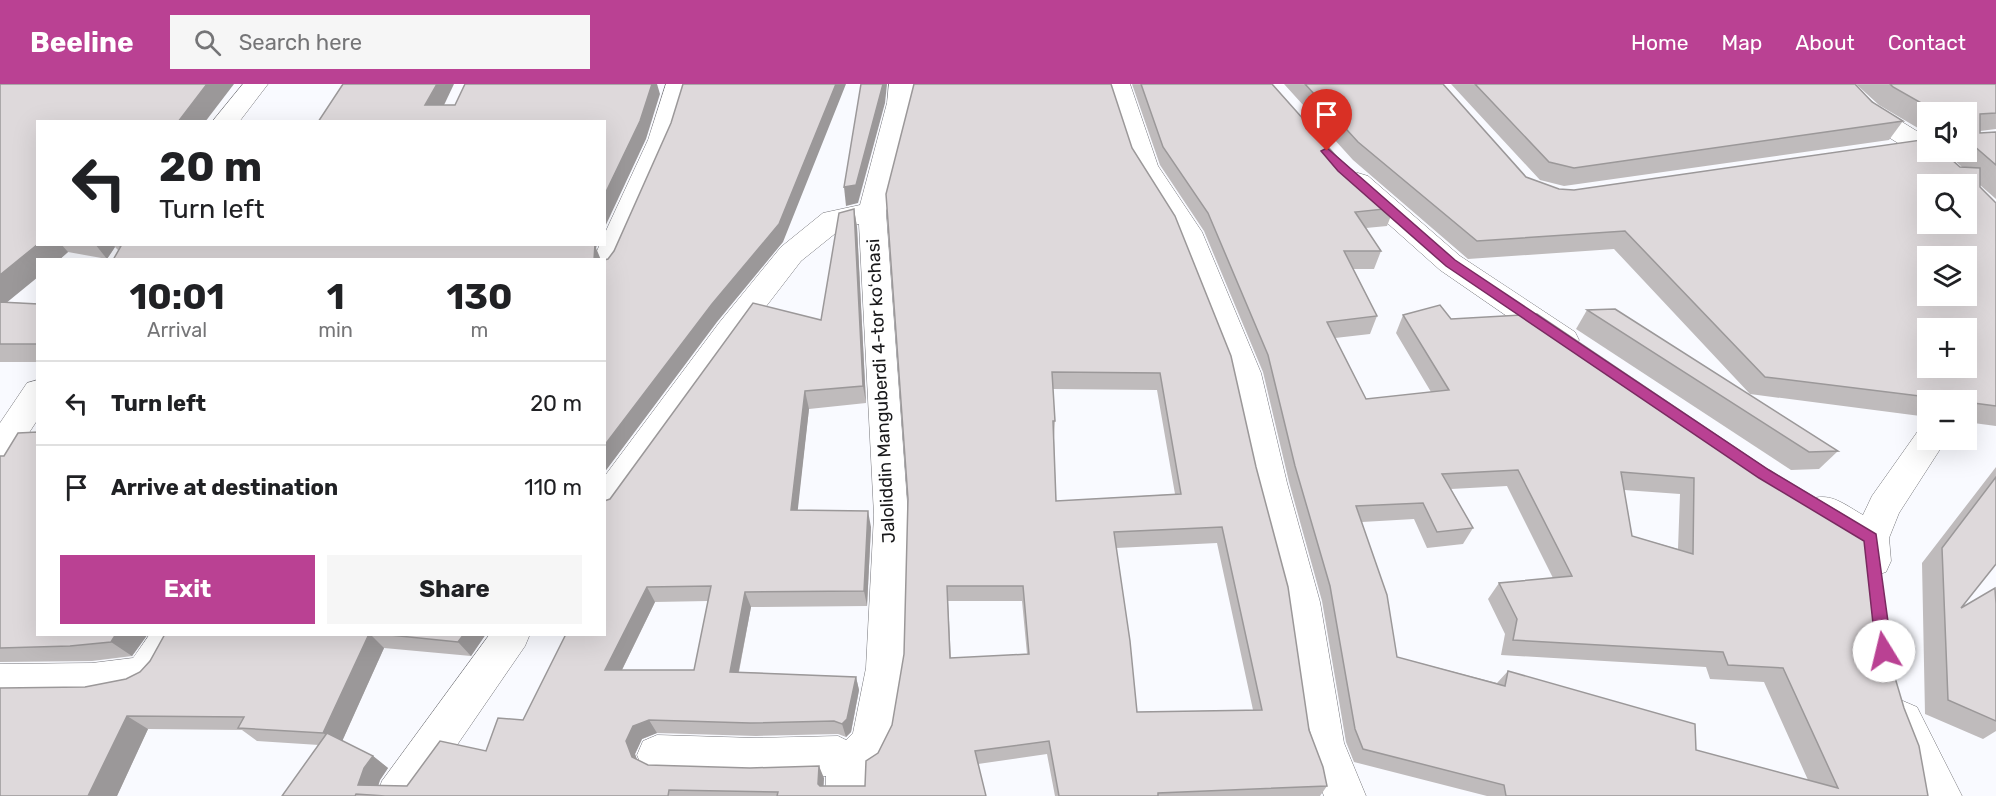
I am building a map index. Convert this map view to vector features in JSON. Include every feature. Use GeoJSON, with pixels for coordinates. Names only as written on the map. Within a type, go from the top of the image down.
{"type":"FeatureCollection","features":[{"type":"Feature","properties":{"kind":"street"},"geometry":{"type":"LineString","coordinates":[[227,120],[256,84]]}},
{"type":"Feature","properties":{"kind":"street"},"geometry":{"type":"LineString","coordinates":[[606,264],[661,140],[678,84]]}},
{"type":"Feature","properties":{"kind":"street","name":"Jaloliddin Manguberdi 4-tor koʻchasi"},"geometry":{"type":"LineString","coordinates":[[846,779],[872,738],[885,668],[891,515],[872,212],[900,103],[901,84]]}},
{"type":"Feature","properties":{"kind":"street"},"geometry":{"type":"LineString","coordinates":[[1118,84],[1145,166],[1188,232],[1245,373],[1270,483],[1302,602],[1324,743],[1345,796]]}},
{"type":"Feature","properties":{"kind":"street"},"geometry":{"type":"LineString","coordinates":[[1839,84],[1869,113],[1917,141]]}},
{"type":"Feature","properties":{"kind":"street"},"geometry":{"type":"LineString","coordinates":[[1886,150],[1917,146]]}},
{"type":"Feature","properties":{"kind":"street"},"geometry":{"type":"LineString","coordinates":[[1334,160],[1450,263],[1590,358]]}},
{"type":"Feature","properties":{"kind":"street"},"geometry":{"type":"LineString","coordinates":[[1940,162],[1952,174]]}},
{"type":"Feature","properties":{"kind":"street"},"geometry":{"type":"LineString","coordinates":[[606,501],[730,330],[791,254],[832,220],[872,212]]}},
{"type":"Feature","properties":{"kind":"street"},"geometry":{"type":"LineString","coordinates":[[0,450],[36,395]]}},
{"type":"Feature","properties":{"kind":"street"},"geometry":{"type":"LineString","coordinates":[[1876,592],[1871,538],[1884,506],[1923,450]]}},
{"type":"Feature","properties":{"kind":"street"},"geometry":{"type":"LineString","coordinates":[[1803,498],[1871,538]]}},
{"type":"Feature","properties":{"kind":"street"},"geometry":{"type":"LineString","coordinates":[[0,682],[92,681],[139,675],[146,671],[172,636]]}},
{"type":"Feature","properties":{"kind":"street"},"geometry":{"type":"LineString","coordinates":[[397,796],[511,636]]}},
{"type":"Feature","properties":{"kind":"street"},"geometry":{"type":"LineString","coordinates":[[1894,691],[1908,734],[1941,796]]}},
{"type":"Feature","properties":{"kind":"street"},"geometry":{"type":"LineString","coordinates":[[657,755],[756,758],[837,756],[846,779]]}},
{"type":"Feature","properties":{"kind":"building"},"geometry":{"type":"Polygon","coordinates":[[[0,84],[207,84],[180,120],[36,120],[36,246],[0,275],[0,84]]]}},
{"type":"Feature","properties":{"kind":"building"},"geometry":{"type":"Polygon","coordinates":[[[343,84],[437,84],[425,105],[455,105],[465,84],[652,84],[640,121],[606,192],[606,120],[319,120],[343,84]]]}},
{"type":"Feature","properties":{"kind":"building"},"geometry":{"type":"Polygon","coordinates":[[[683,84],[836,84],[779,224],[712,304],[606,443],[606,260],[614,251],[671,123],[683,84]]]}},
{"type":"Feature","properties":{"kind":"building"},"geometry":{"type":"Polygon","coordinates":[[[861,84],[883,84],[856,185],[844,187],[861,84]]]}},
{"type":"Feature","properties":{"kind":"building"},"geometry":{"type":"Polygon","coordinates":[[[914,84],[1111,84],[1132,148],[1175,216],[1231,356],[1256,467],[1288,587],[1309,730],[1323,767],[1327,786],[1158,793],[1158,796],[1059,796],[1049,741],[975,751],[986,796],[777,796],[778,792],[669,790],[668,796],[385,796],[356,794],[355,796],[282,796],[327,733],[373,756],[364,768],[358,785],[407,786],[440,741],[486,751],[498,718],[523,720],[565,636],[606,636],[606,500],[610,499],[753,303],[821,320],[839,213],[854,209],[863,386],[805,391],[791,510],[868,511],[864,591],[745,592],[730,672],[856,677],[847,719],[842,724],[834,721],[750,723],[649,720],[633,726],[626,741],[632,757],[648,765],[750,768],[819,766],[818,784],[820,786],[865,786],[866,761],[878,753],[892,725],[904,654],[908,499],[886,194],[914,84]],[[1052,372],[1056,501],[1181,494],[1160,373],[1052,372]],[[1222,527],[1114,532],[1130,641],[1137,712],[1262,710],[1222,527]],[[711,586],[647,587],[605,670],[694,670],[711,586]],[[947,586],[950,658],[1029,654],[1023,586],[947,586]]]}},
{"type":"Feature","properties":{"kind":"building"},"geometry":{"type":"Polygon","coordinates":[[[1141,84],[1272,84],[1337,157],[1394,208],[1355,212],[1381,251],[1344,251],[1377,316],[1327,322],[1366,399],[1449,390],[1403,315],[1440,305],[1451,319],[1537,314],[1767,469],[1852,520],[1859,526],[1872,555],[1888,654],[1904,708],[1919,746],[1928,796],[1506,796],[1504,785],[1363,749],[1355,729],[1330,586],[1295,466],[1268,355],[1208,213],[1163,147],[1141,84]],[[1518,470],[1442,474],[1473,528],[1437,532],[1423,503],[1356,506],[1387,595],[1397,657],[1505,686],[1508,671],[1695,724],[1696,750],[1838,788],[1783,668],[1728,665],[1723,652],[1513,640],[1517,619],[1499,583],[1572,576],[1518,470]],[[1621,472],[1632,536],[1693,554],[1694,478],[1621,472]]]}},
{"type":"Feature","properties":{"kind":"building"},"geometry":{"type":"Polygon","coordinates":[[[1305,84],[1443,84],[1526,177],[1559,189],[1574,190],[1917,141],[1917,162],[1954,162],[1960,167],[1980,168],[1980,187],[1996,203],[1996,406],[1977,403],[1977,390],[1917,390],[1917,396],[1765,377],[1625,231],[1477,241],[1358,142],[1305,84]]]}},
{"type":"Feature","properties":{"kind":"building"},"geometry":{"type":"Polygon","coordinates":[[[1475,84],[1855,84],[1872,102],[1903,121],[1574,168],[1549,162],[1475,84]]]}},
{"type":"Feature","properties":{"kind":"building"},"geometry":{"type":"Polygon","coordinates":[[[1890,84],[1996,84],[1996,113],[1980,114],[1980,133],[1996,132],[1996,165],[1977,149],[1977,102],[1919,102],[1890,84]]]}},
{"type":"Feature","properties":{"kind":"building"},"geometry":{"type":"Polygon","coordinates":[[[121,246],[595,246],[594,258],[114,258],[121,246]]]}},
{"type":"Feature","properties":{"kind":"building"},"geometry":{"type":"Polygon","coordinates":[[[0,302],[36,304],[36,344],[0,344],[0,302]]]}},
{"type":"Feature","properties":{"kind":"building"},"geometry":{"type":"Polygon","coordinates":[[[1615,309],[1838,451],[1809,452],[1587,310],[1615,309]]]}},
{"type":"Feature","properties":{"kind":"building"},"geometry":{"type":"Polygon","coordinates":[[[36,432],[36,636],[115,636],[111,642],[0,648],[0,456],[4,456],[18,433],[36,432]]]}},
{"type":"Feature","properties":{"kind":"building"},"geometry":{"type":"Polygon","coordinates":[[[1996,477],[1996,564],[1961,608],[1995,588],[1996,721],[1948,700],[1942,548],[1996,477]]]}},
{"type":"Feature","properties":{"kind":"building"},"geometry":{"type":"Polygon","coordinates":[[[164,636],[368,636],[323,733],[238,728],[244,717],[127,716],[88,796],[0,796],[0,688],[85,687],[126,679],[140,672],[150,661],[164,636]]]}},
{"type":"Feature","properties":{"kind":"building"},"geometry":{"type":"Polygon","coordinates":[[[400,636],[462,636],[458,642],[400,636]]]}},
{"type":"Feature","properties":{"kind":"route"},"geometry":{"type":"LineString","coordinates":[[1327,151],[1342,168],[1450,263],[1764,474],[1871,538],[1884,651]]}}]}
